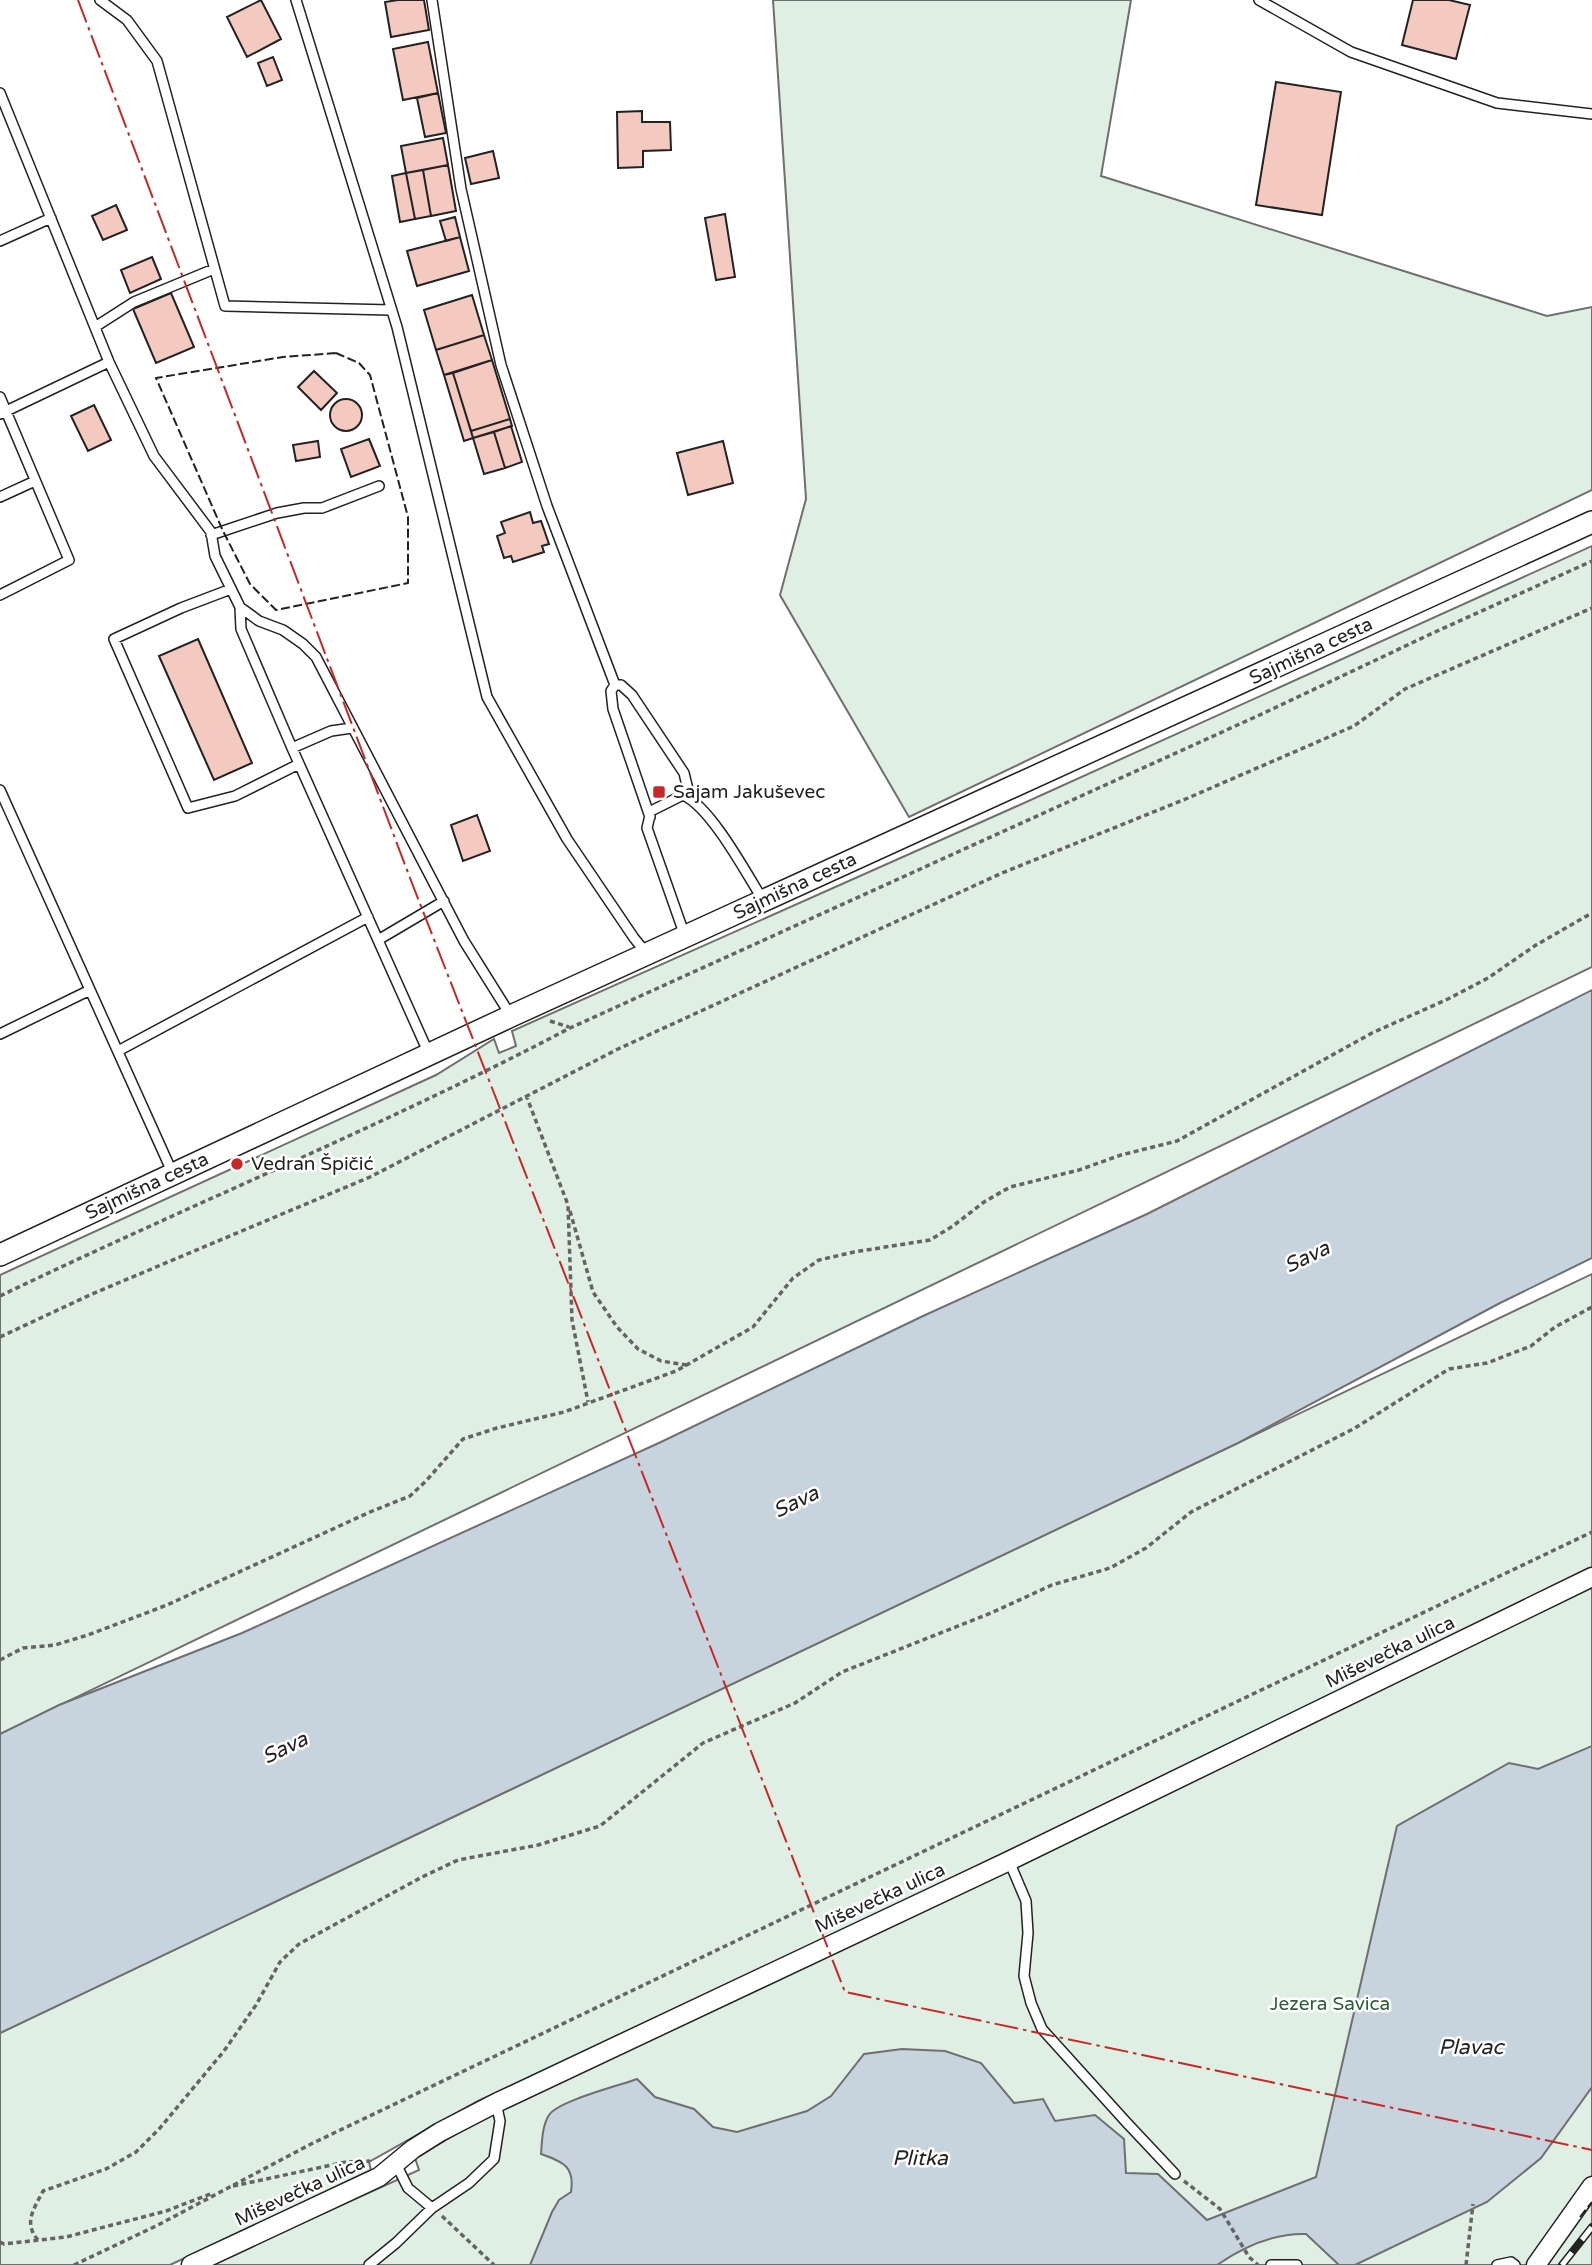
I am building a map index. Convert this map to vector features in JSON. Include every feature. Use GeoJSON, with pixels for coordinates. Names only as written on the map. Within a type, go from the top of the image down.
{"type":"FeatureCollection","features":[{"type":"Feature","properties":{"kind":"street","name":"Sajmišna cesta"},"geometry":{"type":"LineString","coordinates":[[0,1255],[511,1016],[1592,522]]}},
{"type":"Feature","properties":{"kind":"street","name":"Miševečka ulica"},"geometry":{"type":"LineString","coordinates":[[191,2265],[379,2177],[413,2149],[496,2103],[1009,1861],[1592,1577]]}},
{"type":"Feature","properties":{"kind":"street"},"geometry":{"type":"LineString","coordinates":[[1536,2265],[1592,2186]]}},
{"type":"Feature","properties":{"kind":"lane"},"geometry":{"type":"LineString","coordinates":[[100,0],[127,20],[158,61],[225,306],[391,310]]}},
{"type":"Feature","properties":{"kind":"lane"},"geometry":{"type":"LineString","coordinates":[[296,0],[391,310],[487,697],[567,839],[647,954]]}},
{"type":"Feature","properties":{"kind":"lane"},"geometry":{"type":"LineString","coordinates":[[432,0],[461,189],[501,365],[547,506],[615,685]]}},
{"type":"Feature","properties":{"kind":"lane"},"geometry":{"type":"LineString","coordinates":[[1259,0],[1351,52],[1497,103],[1592,114]]}},
{"type":"Feature","properties":{"kind":"lane"},"geometry":{"type":"LineString","coordinates":[[0,93],[109,362],[154,456],[200,514],[211,535],[215,556],[240,607],[241,629],[429,1054]]}},
{"type":"Feature","properties":{"kind":"lane"},"geometry":{"type":"LineString","coordinates":[[0,241],[51,218]]}},
{"type":"Feature","properties":{"kind":"lane"},"geometry":{"type":"LineString","coordinates":[[95,327],[134,302],[214,269]]}},
{"type":"Feature","properties":{"kind":"lane"},"geometry":{"type":"LineString","coordinates":[[3,413],[109,362]]}},
{"type":"Feature","properties":{"kind":"lane"},"geometry":{"type":"LineString","coordinates":[[0,397],[3,413],[69,561],[0,595]]}},
{"type":"Feature","properties":{"kind":"lane"},"geometry":{"type":"LineString","coordinates":[[0,496],[35,481]]}},
{"type":"Feature","properties":{"kind":"lane"},"geometry":{"type":"LineString","coordinates":[[211,535],[277,513],[322,508],[379,486]]}},
{"type":"Feature","properties":{"kind":"lane"},"geometry":{"type":"LineString","coordinates":[[231,589],[181,608],[114,639],[188,808],[235,796],[299,764]]}},
{"type":"Feature","properties":{"kind":"lane"},"geometry":{"type":"LineString","coordinates":[[240,607],[259,621],[283,630],[316,657],[464,941],[511,1016]]}},
{"type":"Feature","properties":{"kind":"lane"},"geometry":{"type":"LineString","coordinates":[[615,685],[621,685],[632,695],[684,773],[690,798]]}},
{"type":"Feature","properties":{"kind":"lane"},"geometry":{"type":"LineString","coordinates":[[615,685],[611,691],[613,709],[650,817]]}},
{"type":"Feature","properties":{"kind":"lane"},"geometry":{"type":"LineString","coordinates":[[292,748],[331,731],[352,728]]}},
{"type":"Feature","properties":{"kind":"lane"},"geometry":{"type":"LineString","coordinates":[[0,790],[173,1174]]}},
{"type":"Feature","properties":{"kind":"lane"},"geometry":{"type":"LineString","coordinates":[[685,936],[647,828],[651,811],[683,795],[695,800],[735,854],[763,901]]}},
{"type":"Feature","properties":{"kind":"lane"},"geometry":{"type":"LineString","coordinates":[[378,940],[444,901]]}},
{"type":"Feature","properties":{"kind":"lane"},"geometry":{"type":"LineString","coordinates":[[118,1051],[368,918]]}},
{"type":"Feature","properties":{"kind":"lane"},"geometry":{"type":"LineString","coordinates":[[0,1034],[90,990]]}},
{"type":"Feature","properties":{"kind":"lane"},"geometry":{"type":"LineString","coordinates":[[1009,1861],[1026,1901],[1028,1933],[1024,1976],[1042,2029],[1175,2174]]}},
{"type":"Feature","properties":{"kind":"lane"},"geometry":{"type":"LineString","coordinates":[[369,2265],[432,2208],[470,2183],[494,2159],[500,2121],[496,2103]]}},
{"type":"Feature","properties":{"kind":"lane"},"geometry":{"type":"LineString","coordinates":[[396,2164],[408,2188],[432,2208]]}},
{"type":"Feature","properties":{"kind":"lane"},"geometry":{"type":"LineString","coordinates":[[1497,2265],[1511,2262],[1515,2265]]}},
{"type":"Feature","properties":{"kind":"lane"},"geometry":{"type":"LineString","coordinates":[[1271,2265],[1297,2265]]}},
{"type":"Feature","properties":{"kind":"path"},"geometry":{"type":"LineString","coordinates":[[0,1296],[336,1142],[570,1028],[1592,561]]}},
{"type":"Feature","properties":{"kind":"path"},"geometry":{"type":"LineString","coordinates":[[0,1337],[92,1294],[370,1177],[618,1049],[1002,873],[1188,798],[1354,726],[1405,689],[1592,608]]}},
{"type":"Feature","properties":{"kind":"path"},"geometry":{"type":"LineString","coordinates":[[0,1660],[23,1648],[55,1645],[167,1605],[410,1496],[463,1440],[497,1428],[564,1412],[687,1365],[753,1327],[793,1278],[819,1261],[854,1252],[930,1240],[1010,1187],[1177,1141],[1372,1033],[1488,978],[1536,944],[1592,913]]}},
{"type":"Feature","properties":{"kind":"path"},"geometry":{"type":"LineString","coordinates":[[526,1095],[568,1205],[593,1292],[617,1327],[638,1349],[660,1361],[687,1365]]}},
{"type":"Feature","properties":{"kind":"path"},"geometry":{"type":"LineString","coordinates":[[568,1205],[572,1320],[588,1403]]}},
{"type":"Feature","properties":{"kind":"path"},"geometry":{"type":"LineString","coordinates":[[38,2240],[32,2233],[29,2218],[43,2191],[106,2169],[136,2152],[160,2128],[224,2051],[256,2005],[279,1962],[299,1944],[458,1860],[538,1845],[600,1826],[703,1743],[794,1703],[842,1672],[990,1613],[1052,1585],[1110,1568],[1146,1548],[1191,1512],[1355,1428],[1449,1369],[1486,1363],[1531,1346],[1555,1327],[1592,1307]]}},
{"type":"Feature","properties":{"kind":"path"},"geometry":{"type":"LineString","coordinates":[[74,2265],[158,2225],[311,2144],[1592,1532]]}},
{"type":"Feature","properties":{"kind":"path"},"geometry":{"type":"LineString","coordinates":[[0,2242],[4,2244],[66,2237],[166,2211],[227,2188],[346,2162],[382,2160],[396,2164]]}},
{"type":"Feature","properties":{"kind":"path"},"geometry":{"type":"LineString","coordinates":[[1175,2174],[1220,2209],[1249,2257],[1258,2265]]}},
{"type":"Feature","properties":{"kind":"path"},"geometry":{"type":"LineString","coordinates":[[1466,2265],[1473,2204]]}},
{"type":"Feature","properties":{"kind":"path"},"geometry":{"type":"LineString","coordinates":[[432,2208],[494,2265]]}},
{"type":"Feature","properties":{"kind":"green space"},"geometry":{"type":"Polygon","coordinates":[[[773,0],[1131,0],[1101,176],[1547,316],[1592,307],[1592,490],[909,817],[780,595],[806,499],[773,0]]]}},
{"type":"Feature","properties":{"kind":"green space"},"geometry":{"type":"Polygon","coordinates":[[[1592,546],[1592,967],[0,1734],[0,1275],[436,1075],[494,1039],[499,1053],[516,1046],[512,1031],[1592,546]]]}},
{"type":"Feature","properties":{"kind":"green space"},"geometry":{"type":"Polygon","coordinates":[[[1592,1274],[1592,1568],[673,2013],[478,2101],[369,2162],[371,2170],[170,2265],[0,2265],[0,2033],[1592,1274]]]}},
{"type":"Feature","properties":{"kind":"green space","name":"Jezera Savica"},"geometry":{"type":"Polygon","coordinates":[[[1592,1586],[1592,2265],[210,2265],[419,2170],[415,2158],[482,2119],[1592,1586]]]}},
{"type":"Feature","properties":{"kind":"water","name":"Sava"},"geometry":{"type":"Polygon","coordinates":[[[1592,990],[1592,1258],[1500,1303],[1238,1443],[0,2033],[0,1734],[59,1705],[242,1633],[661,1442],[923,1316],[1147,1214],[1592,990]]]}},
{"type":"Feature","properties":{"kind":"water"},"geometry":{"type":"Polygon","coordinates":[[[1592,1746],[1592,2087],[1541,2158],[1487,2202],[1355,2265],[1339,2265],[1306,2234],[1294,2234],[1259,2242],[1217,2265],[530,2265],[552,2212],[559,2200],[571,2192],[571,2176],[566,2166],[541,2154],[545,2124],[549,2115],[564,2104],[637,2079],[655,2097],[694,2109],[713,2127],[737,2132],[807,2111],[831,2096],[864,2054],[902,2049],[945,2051],[981,2063],[1014,2103],[1043,2099],[1055,2121],[1095,2115],[1124,2139],[1126,2173],[1158,2174],[1207,2220],[1316,2177],[1397,1826],[1509,1763],[1538,1769],[1592,1746]]]}},
{"type":"Feature","properties":{"kind":"building"},"geometry":{"type":"Polygon","coordinates":[[[261,0],[281,39],[247,57],[227,17],[261,0]]]}},
{"type":"Feature","properties":{"kind":"building"},"geometry":{"type":"Polygon","coordinates":[[[424,0],[429,30],[391,37],[385,2],[424,0]]]}},
{"type":"Feature","properties":{"kind":"building"},"geometry":{"type":"Polygon","coordinates":[[[1413,0],[1449,0],[1470,5],[1456,59],[1402,45],[1413,0]]]}},
{"type":"Feature","properties":{"kind":"building"},"geometry":{"type":"Polygon","coordinates":[[[428,42],[438,93],[403,100],[393,49],[428,42]]]}},
{"type":"Feature","properties":{"kind":"building"},"geometry":{"type":"Polygon","coordinates":[[[273,57],[282,80],[267,86],[258,63],[273,57]]]}},
{"type":"Feature","properties":{"kind":"building"},"geometry":{"type":"Polygon","coordinates":[[[1276,82],[1341,92],[1322,215],[1256,205],[1276,82]]]}},
{"type":"Feature","properties":{"kind":"building"},"geometry":{"type":"Polygon","coordinates":[[[438,93],[446,133],[425,137],[417,98],[438,93]]]}},
{"type":"Feature","properties":{"kind":"building"},"geometry":{"type":"Polygon","coordinates":[[[642,111],[642,122],[670,122],[671,150],[643,151],[643,167],[618,168],[617,112],[642,111]]]}},
{"type":"Feature","properties":{"kind":"building"},"geometry":{"type":"Polygon","coordinates":[[[443,138],[448,165],[406,173],[401,146],[443,138]]]}},
{"type":"Feature","properties":{"kind":"building"},"geometry":{"type":"Polygon","coordinates":[[[493,151],[499,178],[471,184],[465,158],[493,151]]]}},
{"type":"Feature","properties":{"kind":"building"},"geometry":{"type":"Polygon","coordinates":[[[448,165],[456,211],[431,216],[423,170],[448,165]]]}},
{"type":"Feature","properties":{"kind":"building"},"geometry":{"type":"Polygon","coordinates":[[[423,170],[431,216],[415,219],[406,173],[423,170]]]}},
{"type":"Feature","properties":{"kind":"building"},"geometry":{"type":"Polygon","coordinates":[[[406,173],[415,219],[400,222],[392,176],[406,173]]]}},
{"type":"Feature","properties":{"kind":"building"},"geometry":{"type":"Polygon","coordinates":[[[116,205],[127,230],[103,240],[92,216],[116,205]]]}},
{"type":"Feature","properties":{"kind":"building"},"geometry":{"type":"Polygon","coordinates":[[[725,214],[735,277],[716,280],[705,218],[725,214]]]}},
{"type":"Feature","properties":{"kind":"building"},"geometry":{"type":"Polygon","coordinates":[[[455,217],[460,237],[446,241],[440,221],[455,217]]]}},
{"type":"Feature","properties":{"kind":"building"},"geometry":{"type":"Polygon","coordinates":[[[460,237],[469,271],[417,286],[407,251],[460,237]]]}},
{"type":"Feature","properties":{"kind":"building"},"geometry":{"type":"Polygon","coordinates":[[[152,257],[161,279],[130,293],[121,270],[152,257]]]}},
{"type":"Feature","properties":{"kind":"building"},"geometry":{"type":"Polygon","coordinates":[[[171,293],[194,347],[156,363],[133,309],[171,293]]]}},
{"type":"Feature","properties":{"kind":"building"},"geometry":{"type":"Polygon","coordinates":[[[472,295],[484,335],[436,350],[424,310],[472,295]]]}},
{"type":"Feature","properties":{"kind":"building"},"geometry":{"type":"Polygon","coordinates":[[[484,335],[492,360],[444,375],[436,350],[484,335]]]}},
{"type":"Feature","properties":{"kind":"building"},"geometry":{"type":"Polygon","coordinates":[[[492,360],[510,419],[471,431],[453,373],[492,360]]]}},
{"type":"Feature","properties":{"kind":"building"},"geometry":{"type":"Polygon","coordinates":[[[314,371],[337,393],[321,410],[298,387],[314,371]]]}},
{"type":"Feature","properties":{"kind":"building"},"geometry":{"type":"Polygon","coordinates":[[[453,373],[473,438],[464,441],[444,375],[453,373]]]}},
{"type":"Feature","properties":{"kind":"building"},"geometry":{"type":"Polygon","coordinates":[[[346,399],[358,403],[362,415],[358,427],[346,431],[334,427],[330,415],[334,403],[346,399]]]}},
{"type":"Feature","properties":{"kind":"building"},"geometry":{"type":"Polygon","coordinates":[[[94,405],[111,440],[88,451],[71,416],[94,405]]]}},
{"type":"Feature","properties":{"kind":"building"},"geometry":{"type":"Polygon","coordinates":[[[510,419],[512,426],[473,438],[471,431],[510,419]]]}},
{"type":"Feature","properties":{"kind":"building"},"geometry":{"type":"Polygon","coordinates":[[[511,426],[522,462],[505,468],[494,432],[511,426]]]}},
{"type":"Feature","properties":{"kind":"building"},"geometry":{"type":"Polygon","coordinates":[[[494,432],[505,468],[484,474],[473,438],[494,432]]]}},
{"type":"Feature","properties":{"kind":"building"},"geometry":{"type":"Polygon","coordinates":[[[369,439],[380,466],[351,477],[341,449],[369,439]]]}},
{"type":"Feature","properties":{"kind":"building"},"geometry":{"type":"Polygon","coordinates":[[[318,441],[320,457],[296,461],[293,445],[318,441]]]}},
{"type":"Feature","properties":{"kind":"building"},"geometry":{"type":"Polygon","coordinates":[[[723,441],[733,483],[688,495],[677,453],[723,441]]]}},
{"type":"Feature","properties":{"kind":"building"},"geometry":{"type":"Polygon","coordinates":[[[530,512],[533,523],[541,521],[549,544],[542,546],[544,552],[513,562],[511,556],[504,558],[497,536],[505,533],[501,522],[530,512]]]}},
{"type":"Feature","properties":{"kind":"building"},"geometry":{"type":"Polygon","coordinates":[[[198,639],[252,763],[214,780],[159,656],[198,639]]]}},
{"type":"Feature","properties":{"kind":"building"},"geometry":{"type":"Polygon","coordinates":[[[477,815],[490,851],[463,861],[451,825],[477,815]]]}},
{"type":"Feature","properties":{"kind":"railway"},"geometry":{"type":"LineString","coordinates":[[1562,2265],[1592,2227]]}},
{"type":"Feature","properties":{"kind":"fence"},"geometry":{"type":"LineString","coordinates":[[336,353],[359,363],[370,375],[408,517],[408,583],[276,610],[250,584],[223,531],[156,378],[283,357],[336,353]]}},
{"type":"Feature","properties":{"kind":"fence"},"geometry":{"type":"LineString","coordinates":[[1580,2217],[1592,2202]]}},
{"type":"Feature","properties":{"kind":"power"},"geometry":{"type":"LineString","coordinates":[[78,0],[410,878],[845,1992],[1592,2150]]}},
{"type":"Feature","properties":{"kind":"place","name":"Sajam Jakuševec"},"geometry":{"type":"Point","coordinates":[659,792]}},
{"type":"Feature","properties":{"kind":"place","name":"Vedran Špičić"},"geometry":{"type":"Point","coordinates":[237,1164]}},
{"type":"Feature","properties":{"kind":"water label","name":"Plavac"},"geometry":{"type":"Point","coordinates":[1471,2047]}},
{"type":"Feature","properties":{"kind":"water label","name":"Plitka"},"geometry":{"type":"Point","coordinates":[920,2158]}}]}
